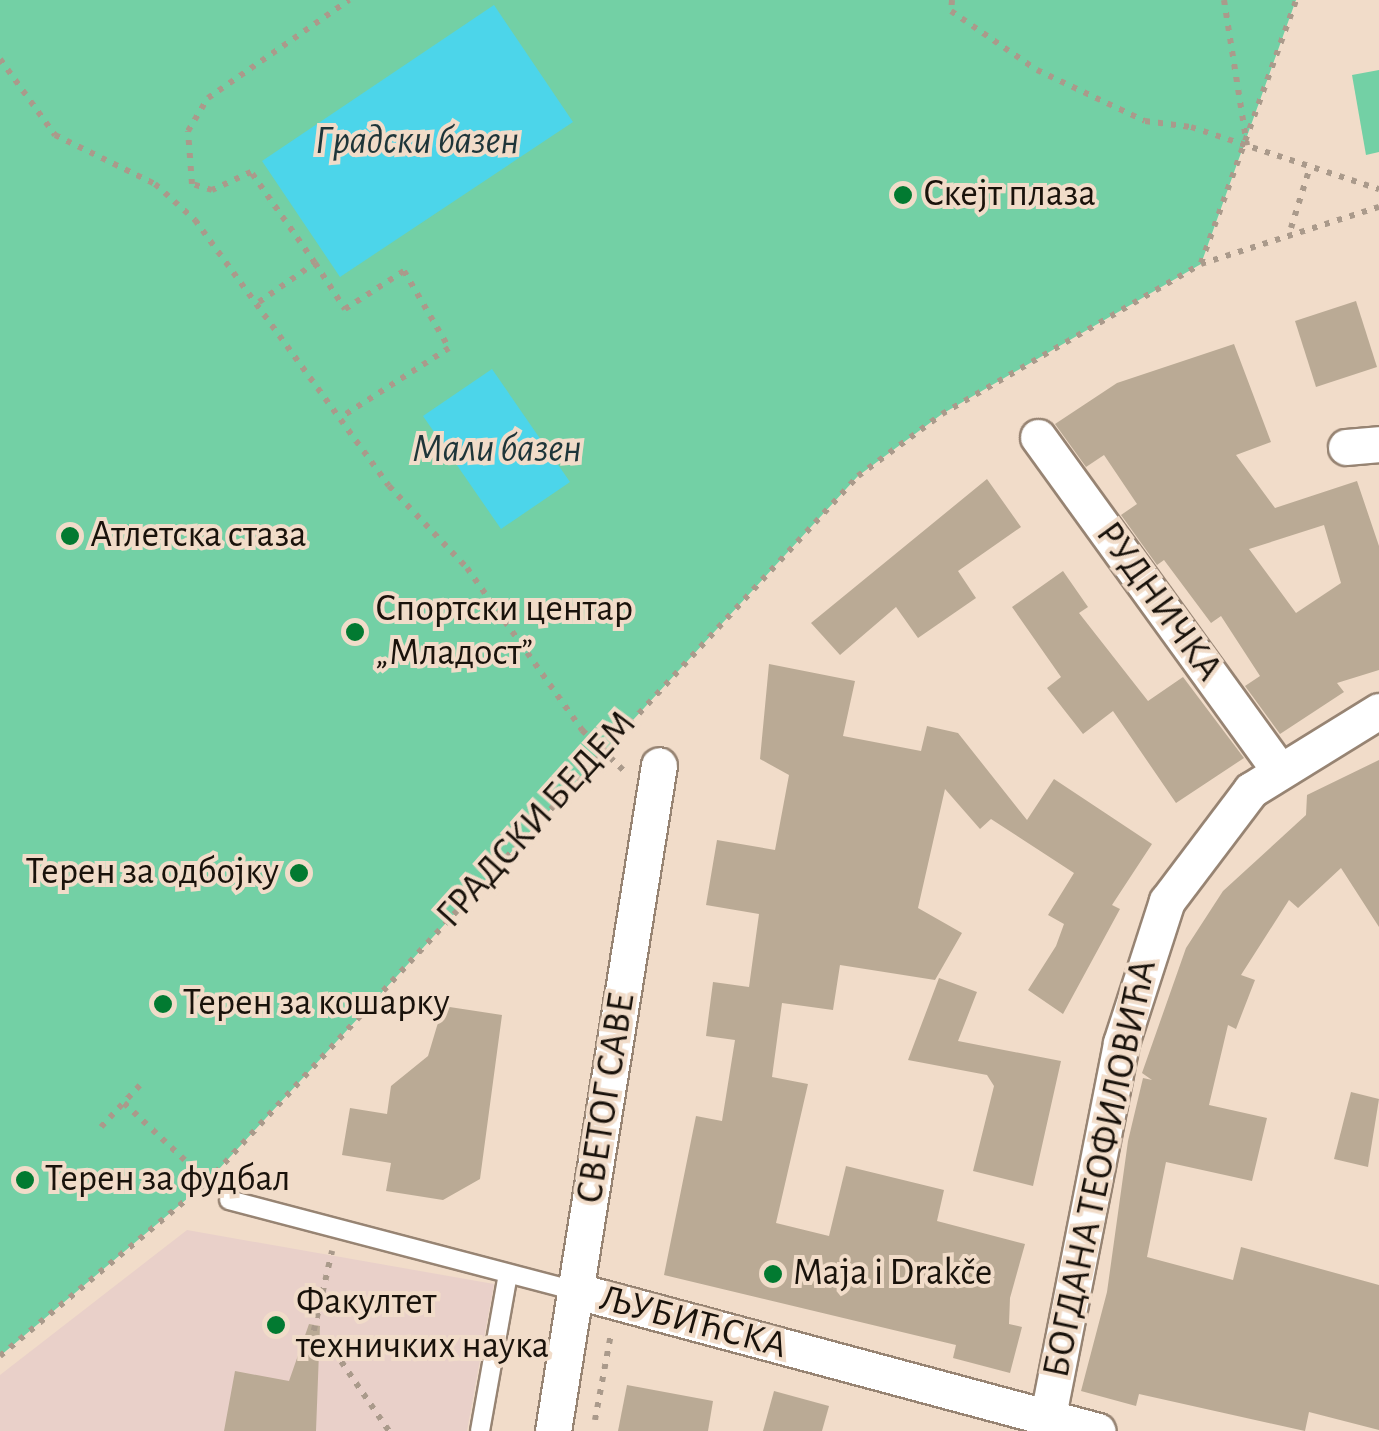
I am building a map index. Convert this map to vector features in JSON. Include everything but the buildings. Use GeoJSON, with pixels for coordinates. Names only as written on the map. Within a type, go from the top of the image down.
{"type":"FeatureCollection","features":[{"type":"Feature","properties":{"kind":"street","name":"РУДНИЧКА"},"geometry":{"type":"LineString","coordinates":[[1038,437],[1278,768]]}},
{"type":"Feature","properties":{"kind":"street","name":"БОГДАНА ТЕОФИЛОВИЋА"},"geometry":{"type":"LineString","coordinates":[[1046,1425],[1138,975],[1168,901],[1206,842],[1278,768],[1379,711]]}},
{"type":"Feature","properties":{"kind":"street","name":"СВЕТОГ САВЕ"},"geometry":{"type":"LineString","coordinates":[[552,1431],[577,1291],[643,770]]}},
{"type":"Feature","properties":{"kind":"street","name":"ЉУБИЋСКА"},"geometry":{"type":"LineString","coordinates":[[577,1291],[1046,1425],[1098,1431]]}},
{"type":"Feature","properties":{"kind":"lane","name":"ЉУБИЋСКА"},"geometry":{"type":"LineString","coordinates":[[229,1200],[577,1291]]}},
{"type":"Feature","properties":{"kind":"lane"},"geometry":{"type":"LineString","coordinates":[[480,1431],[508,1274]]}},
{"type":"Feature","properties":{"kind":"path"},"geometry":{"type":"LineString","coordinates":[[341,417],[449,348],[404,271],[345,309],[251,172],[212,190],[192,184],[188,131],[208,98],[349,0]]}},
{"type":"Feature","properties":{"kind":"path"},"geometry":{"type":"LineString","coordinates":[[952,0],[951,11],[1037,70],[1146,121],[1248,146],[1379,190]]}},
{"type":"Feature","properties":{"kind":"path"},"geometry":{"type":"LineString","coordinates":[[1224,0],[1248,146]]}},
{"type":"Feature","properties":{"kind":"path"},"geometry":{"type":"LineString","coordinates":[[1201,264],[1248,146],[1296,0]]}},
{"type":"Feature","properties":{"kind":"path"},"geometry":{"type":"LineString","coordinates":[[0,59],[55,135],[154,184],[260,302],[341,417],[601,750],[643,770]]}},
{"type":"Feature","properties":{"kind":"path"},"geometry":{"type":"LineString","coordinates":[[1291,229],[1310,167]]}},
{"type":"Feature","properties":{"kind":"path","name":"ГРАДСКИ БЕДЕМ"},"geometry":{"type":"LineString","coordinates":[[0,1356],[207,1182],[601,750],[858,476],[942,414],[1201,264],[1291,229],[1379,208]]}},
{"type":"Feature","properties":{"kind":"path"},"geometry":{"type":"LineString","coordinates":[[260,302],[315,262]]}},
{"type":"Feature","properties":{"kind":"path"},"geometry":{"type":"LineString","coordinates":[[101,1128],[140,1085]]}},
{"type":"Feature","properties":{"kind":"path"},"geometry":{"type":"LineString","coordinates":[[124,1103],[207,1182]]}},
{"type":"Feature","properties":{"kind":"path"},"geometry":{"type":"LineString","coordinates":[[308,1356],[337,1230]]}},
{"type":"Feature","properties":{"kind":"path"},"geometry":{"type":"LineString","coordinates":[[593,1431],[618,1300]]}},
{"type":"Feature","properties":{"kind":"path"},"geometry":{"type":"LineString","coordinates":[[310,1347],[334,1352],[389,1431]]}},
{"type":"Feature","properties":{"kind":"shaded area","name":"Факултет техничких наука"},"geometry":{"type":"Polygon","coordinates":[[[187,1230],[494,1284],[467,1431],[0,1431],[0,1375],[187,1230]]]}},
{"type":"Feature","properties":{"kind":"green space","name":"Спортски центар „Младост”"},"geometry":{"type":"Polygon","coordinates":[[[0,0],[1296,0],[1201,264],[942,414],[858,476],[207,1182],[0,1356],[0,0]]]}},
{"type":"Feature","properties":{"kind":"green space"},"geometry":{"type":"Polygon","coordinates":[[[1379,70],[1379,152],[1366,155],[1352,75],[1379,70]]]}},
{"type":"Feature","properties":{"kind":"water","name":"Градски базен"},"geometry":{"type":"Polygon","coordinates":[[[494,5],[573,122],[340,277],[262,161],[494,5]]]}},
{"type":"Feature","properties":{"kind":"water","name":"Мали базен"},"geometry":{"type":"Polygon","coordinates":[[[492,369],[570,482],[501,529],[423,416],[492,369]]]}},
{"type":"Feature","properties":{"kind":"place","name":"Скејт плаза"},"geometry":{"type":"Point","coordinates":[903,195]}},
{"type":"Feature","properties":{"kind":"place","name":"Атлетска стаза"},"geometry":{"type":"Point","coordinates":[70,536]}},
{"type":"Feature","properties":{"kind":"place","name":"Спортски центар „Младост”"},"geometry":{"type":"Point","coordinates":[355,632]}},
{"type":"Feature","properties":{"kind":"place","name":"Терен за одбојку"},"geometry":{"type":"Point","coordinates":[299,873]}},
{"type":"Feature","properties":{"kind":"place","name":"Терен за кошарку"},"geometry":{"type":"Point","coordinates":[163,1004]}},
{"type":"Feature","properties":{"kind":"place","name":"Терен за фудбал"},"geometry":{"type":"Point","coordinates":[25,1180]}},
{"type":"Feature","properties":{"kind":"place","name":"Maja i Drakče"},"geometry":{"type":"Point","coordinates":[773,1274]}},
{"type":"Feature","properties":{"kind":"place","name":"Факултет техничких наука"},"geometry":{"type":"Point","coordinates":[276,1325]}}]}
